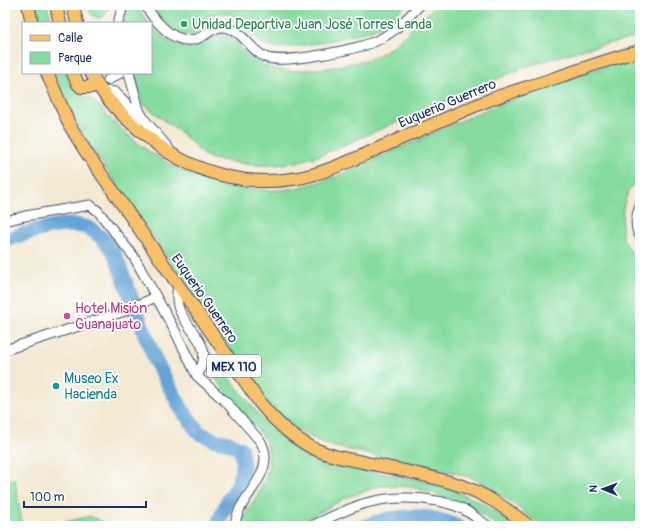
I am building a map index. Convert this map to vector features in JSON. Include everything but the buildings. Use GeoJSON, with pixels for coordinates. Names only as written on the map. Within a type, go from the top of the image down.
{"type":"FeatureCollection","features":[{"type":"Feature","properties":{"kind":"main road"},"geometry":{"type":"LineString","coordinates":[[28,5],[32,22]]}},
{"type":"Feature","properties":{"kind":"main road"},"geometry":{"type":"LineString","coordinates":[[56,5],[60,22]]}},
{"type":"Feature","properties":{"kind":"main road"},"geometry":{"type":"LineString","coordinates":[[73,5],[77,22]]}},
{"type":"Feature","properties":{"kind":"main road","name":"Euquerio Guerrero"},"geometry":{"type":"LineString","coordinates":[[92,74],[112,103],[139,130],[162,149],[177,158],[212,174],[271,181],[314,175],[341,166],[494,98],[613,58],[640,51]]}},
{"type":"Feature","properties":{"kind":"main road","name":"Euquerio Guerrero"},"geometry":{"type":"LineString","coordinates":[[46,74],[70,126],[86,152],[260,403],[276,422],[290,434],[327,454],[458,484],[496,503],[529,526]]}},
{"type":"Feature","properties":{"kind":"main road"},"geometry":{"type":"LineString","coordinates":[[73,74],[81,87],[101,86]]}},
{"type":"Feature","properties":{"kind":"street"},"geometry":{"type":"LineString","coordinates":[[73,5],[82,22]]}},
{"type":"Feature","properties":{"kind":"street"},"geometry":{"type":"LineString","coordinates":[[118,22],[122,9],[125,5]]}},
{"type":"Feature","properties":{"kind":"street"},"geometry":{"type":"LineString","coordinates":[[146,5],[157,22],[173,36],[184,41],[193,40],[214,28],[224,27],[232,29],[257,52],[266,58],[280,60],[359,47],[377,41],[390,33],[420,5]]}},
{"type":"Feature","properties":{"kind":"street"},"geometry":{"type":"LineString","coordinates":[[101,86],[119,74]]}},
{"type":"Feature","properties":{"kind":"street"},"geometry":{"type":"LineString","coordinates":[[129,74],[136,101],[144,119],[177,158]]}},
{"type":"Feature","properties":{"kind":"street"},"geometry":{"type":"LineString","coordinates":[[5,221],[25,216],[90,205],[98,211],[134,257],[197,376],[226,402],[261,442],[264,448],[264,468],[236,516],[235,526]]}},
{"type":"Feature","properties":{"kind":"street"},"geometry":{"type":"LineString","coordinates":[[640,206],[636,224],[638,234],[640,236]]}},
{"type":"Feature","properties":{"kind":"street"},"geometry":{"type":"LineString","coordinates":[[178,285],[177,305],[181,315],[204,348],[203,359],[197,376]]}},
{"type":"Feature","properties":{"kind":"street"},"geometry":{"type":"LineString","coordinates":[[5,350],[122,312],[144,304],[156,297]]}},
{"type":"Feature","properties":{"kind":"street"},"geometry":{"type":"LineString","coordinates":[[312,526],[351,507],[379,499],[406,497],[449,503],[464,510],[488,526]]}},
{"type":"Feature","properties":{"kind":"green space"},"geometry":{"type":"Polygon","coordinates":[[[36,5],[47,5],[52,22],[39,22],[36,5]]]}},
{"type":"Feature","properties":{"kind":"green space"},"geometry":{"type":"Polygon","coordinates":[[[86,5],[110,6],[105,15],[100,18],[92,15],[86,5]]]}},
{"type":"Feature","properties":{"kind":"green space"},"geometry":{"type":"Polygon","coordinates":[[[152,5],[405,5],[388,22],[376,28],[329,41],[281,48],[264,44],[258,40],[236,17],[229,14],[221,13],[211,15],[201,23],[194,35],[184,35],[172,29],[154,12],[152,5]]]}},
{"type":"Feature","properties":{"kind":"green space"},"geometry":{"type":"Polygon","coordinates":[[[436,5],[640,5],[640,36],[577,51],[525,67],[318,156],[297,162],[276,165],[252,165],[213,159],[202,154],[186,137],[142,103],[134,74],[152,74],[152,26],[159,34],[169,41],[181,45],[193,46],[223,34],[230,36],[248,55],[263,65],[274,69],[291,71],[329,68],[363,61],[394,46],[436,5]]]}},
{"type":"Feature","properties":{"kind":"green space"},"geometry":{"type":"Polygon","coordinates":[[[131,9],[139,10],[148,22],[123,22],[127,11],[131,9]]]}},
{"type":"Feature","properties":{"kind":"green space"},"geometry":{"type":"Polygon","coordinates":[[[640,59],[640,176],[628,192],[623,208],[622,228],[623,239],[630,250],[637,258],[640,259],[640,526],[543,526],[490,487],[472,478],[456,473],[332,446],[316,440],[283,421],[270,407],[80,131],[54,74],[67,74],[72,87],[94,101],[130,137],[167,163],[187,173],[231,186],[254,189],[284,190],[335,177],[492,107],[606,66],[640,59]]]}},
{"type":"Feature","properties":{"kind":"green space"},"geometry":{"type":"Polygon","coordinates":[[[208,351],[270,429],[302,452],[321,461],[429,482],[453,490],[478,501],[516,526],[499,526],[472,508],[433,493],[400,486],[379,486],[345,498],[295,526],[241,526],[241,521],[254,501],[268,470],[268,447],[263,436],[209,371],[208,351]]]}},
{"type":"Feature","properties":{"kind":"green space"},"geometry":{"type":"Polygon","coordinates":[[[15,479],[22,526],[5,526],[5,482],[15,479]]]}},
{"type":"Feature","properties":{"kind":"green space"},"geometry":{"type":"Polygon","coordinates":[[[90,516],[111,526],[50,526],[90,516]]]}},
{"type":"Feature","properties":{"kind":"waterway"},"geometry":{"type":"LineString","coordinates":[[5,240],[48,228],[70,225],[90,229],[105,241],[113,250],[155,360],[181,408],[199,433],[215,440],[229,443],[241,449],[243,467],[238,485],[227,503],[219,521],[219,526]]}},
{"type":"Feature","properties":{"kind":"waterway"},"geometry":{"type":"LineString","coordinates":[[366,526],[400,517],[423,517],[456,526]]}},
{"type":"Feature","properties":{"kind":"place","name":"Unidad Deportiva Juan José Torres Landa"},"geometry":{"type":"Point","coordinates":[184,24]}},
{"type":"Feature","properties":{"kind":"place","name":"Hotel Misión Guanajuato"},"geometry":{"type":"Point","coordinates":[67,316]}},
{"type":"Feature","properties":{"kind":"place","name":"Museo Ex Hacienda"},"geometry":{"type":"Point","coordinates":[56,386]}}]}
